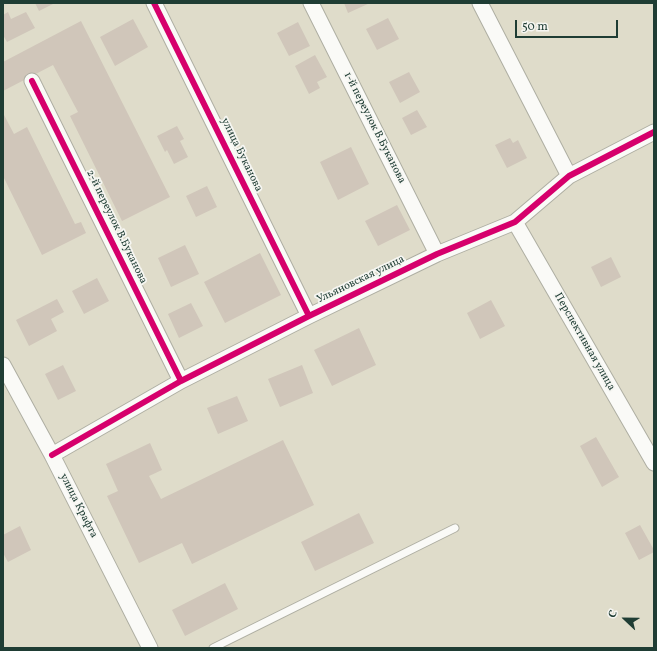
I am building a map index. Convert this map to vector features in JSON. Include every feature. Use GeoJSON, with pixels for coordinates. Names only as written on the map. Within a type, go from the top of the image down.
{"type":"FeatureCollection","features":[{"type":"Feature","properties":{"kind":"street","name":"улица Буканова"},"geometry":{"type":"LineString","coordinates":[[154,3],[309,316]]}},
{"type":"Feature","properties":{"kind":"street","name":"1-й переулок В.Буканова"},"geometry":{"type":"LineString","coordinates":[[311,3],[437,254]]}},
{"type":"Feature","properties":{"kind":"street"},"geometry":{"type":"LineString","coordinates":[[480,3],[569,176]]}},
{"type":"Feature","properties":{"kind":"street","name":"2-й переулок В.Буканова"},"geometry":{"type":"LineString","coordinates":[[32,81],[181,381]]}},
{"type":"Feature","properties":{"kind":"street","name":"Ульяновская улица"},"geometry":{"type":"LineString","coordinates":[[52,456],[181,381],[309,316],[437,254],[514,222],[569,176],[654,132]]}},
{"type":"Feature","properties":{"kind":"street","name":"Перспективная улица"},"geometry":{"type":"LineString","coordinates":[[514,222],[654,463]]}},
{"type":"Feature","properties":{"kind":"street","name":"улица Крафта"},"geometry":{"type":"LineString","coordinates":[[3,364],[52,456],[150,648]]}},
{"type":"Feature","properties":{"kind":"lane"},"geometry":{"type":"LineString","coordinates":[[213,648],[456,528]]}},
{"type":"Feature","properties":{"kind":"building"},"geometry":{"type":"Polygon","coordinates":[[[35,3],[55,3],[39,11],[35,3]]]}},
{"type":"Feature","properties":{"kind":"building"},"geometry":{"type":"Polygon","coordinates":[[[344,3],[370,3],[348,13],[344,3]]]}},
{"type":"Feature","properties":{"kind":"building"},"geometry":{"type":"Polygon","coordinates":[[[8,12],[11,19],[26,12],[35,28],[7,42],[3,35],[3,15],[8,12]]]}},
{"type":"Feature","properties":{"kind":"building"},"geometry":{"type":"Polygon","coordinates":[[[388,18],[399,39],[377,50],[366,29],[388,18]]]}},
{"type":"Feature","properties":{"kind":"building"},"geometry":{"type":"Polygon","coordinates":[[[133,19],[148,47],[115,66],[100,37],[133,19]]]}},
{"type":"Feature","properties":{"kind":"building"},"geometry":{"type":"Polygon","coordinates":[[[81,21],[170,197],[122,221],[70,116],[78,112],[53,65],[3,91],[3,62],[81,21]]]}},
{"type":"Feature","properties":{"kind":"building"},"geometry":{"type":"Polygon","coordinates":[[[298,22],[310,46],[289,56],[277,33],[298,22]]]}},
{"type":"Feature","properties":{"kind":"building"},"geometry":{"type":"Polygon","coordinates":[[[315,55],[327,77],[317,82],[320,88],[309,94],[295,66],[315,55]]]}},
{"type":"Feature","properties":{"kind":"building"},"geometry":{"type":"Polygon","coordinates":[[[409,72],[420,92],[400,103],[389,82],[409,72]]]}},
{"type":"Feature","properties":{"kind":"building"},"geometry":{"type":"Polygon","coordinates":[[[417,110],[427,127],[411,135],[402,118],[417,110]]]}},
{"type":"Feature","properties":{"kind":"building"},"geometry":{"type":"Polygon","coordinates":[[[3,113],[14,134],[27,127],[75,224],[81,222],[86,233],[42,255],[3,176],[3,113]]]}},
{"type":"Feature","properties":{"kind":"building"},"geometry":{"type":"Polygon","coordinates":[[[177,126],[184,139],[180,141],[188,157],[174,164],[167,150],[165,152],[157,136],[177,126]]]}},
{"type":"Feature","properties":{"kind":"building"},"geometry":{"type":"Polygon","coordinates":[[[510,138],[513,143],[518,140],[527,158],[507,168],[495,145],[510,138]]]}},
{"type":"Feature","properties":{"kind":"building"},"geometry":{"type":"Polygon","coordinates":[[[351,147],[369,184],[338,200],[320,162],[351,147]]]}},
{"type":"Feature","properties":{"kind":"building"},"geometry":{"type":"Polygon","coordinates":[[[207,186],[217,207],[196,217],[186,196],[207,186]]]}},
{"type":"Feature","properties":{"kind":"building"},"geometry":{"type":"Polygon","coordinates":[[[397,205],[410,230],[378,246],[365,221],[397,205]]]}},
{"type":"Feature","properties":{"kind":"building"},"geometry":{"type":"Polygon","coordinates":[[[185,245],[199,274],[171,287],[158,258],[185,245]]]}},
{"type":"Feature","properties":{"kind":"building"},"geometry":{"type":"Polygon","coordinates":[[[260,253],[281,295],[225,323],[204,282],[260,253]]]}},
{"type":"Feature","properties":{"kind":"building"},"geometry":{"type":"Polygon","coordinates":[[[611,257],[621,277],[601,287],[591,267],[611,257]]]}},
{"type":"Feature","properties":{"kind":"building"},"geometry":{"type":"Polygon","coordinates":[[[97,278],[109,301],[84,314],[72,291],[97,278]]]}},
{"type":"Feature","properties":{"kind":"building"},"geometry":{"type":"Polygon","coordinates":[[[57,299],[64,312],[51,319],[57,331],[29,346],[16,320],[57,299]]]}},
{"type":"Feature","properties":{"kind":"building"},"geometry":{"type":"Polygon","coordinates":[[[491,300],[505,326],[480,339],[467,313],[491,300]]]}},
{"type":"Feature","properties":{"kind":"building"},"geometry":{"type":"Polygon","coordinates":[[[191,303],[203,326],[179,338],[168,314],[191,303]]]}},
{"type":"Feature","properties":{"kind":"building"},"geometry":{"type":"Polygon","coordinates":[[[359,328],[376,365],[332,386],[314,350],[359,328]]]}},
{"type":"Feature","properties":{"kind":"building"},"geometry":{"type":"Polygon","coordinates":[[[63,365],[76,391],[58,400],[45,374],[63,365]]]}},
{"type":"Feature","properties":{"kind":"building"},"geometry":{"type":"Polygon","coordinates":[[[302,365],[313,393],[280,407],[268,379],[302,365]]]}},
{"type":"Feature","properties":{"kind":"building"},"geometry":{"type":"Polygon","coordinates":[[[237,396],[248,421],[218,434],[207,408],[237,396]]]}},
{"type":"Feature","properties":{"kind":"building"},"geometry":{"type":"Polygon","coordinates":[[[596,437],[619,477],[602,487],[580,446],[596,437]]]}},
{"type":"Feature","properties":{"kind":"building"},"geometry":{"type":"Polygon","coordinates":[[[283,440],[314,505],[192,564],[182,543],[139,563],[107,496],[118,491],[106,464],[150,443],[162,470],[149,476],[161,499],[283,440]]]}},
{"type":"Feature","properties":{"kind":"building"},"geometry":{"type":"Polygon","coordinates":[[[359,513],[374,543],[315,571],[301,542],[359,513]]]}},
{"type":"Feature","properties":{"kind":"building"},"geometry":{"type":"Polygon","coordinates":[[[640,525],[654,552],[639,560],[625,533],[640,525]]]}},
{"type":"Feature","properties":{"kind":"building"},"geometry":{"type":"Polygon","coordinates":[[[20,526],[31,550],[8,562],[3,553],[3,535],[20,526]]]}},
{"type":"Feature","properties":{"kind":"building"},"geometry":{"type":"Polygon","coordinates":[[[225,583],[238,609],[185,636],[172,610],[225,583]]]}},
{"type":"Feature","properties":{"kind":"cycle path"},"geometry":{"type":"LineString","coordinates":[[154,3],[309,316]]}},
{"type":"Feature","properties":{"kind":"cycle path"},"geometry":{"type":"LineString","coordinates":[[32,81],[181,381]]}},
{"type":"Feature","properties":{"kind":"cycle path"},"geometry":{"type":"LineString","coordinates":[[52,455],[181,381],[309,316],[437,254],[515,222],[569,176],[654,132]]}}]}
